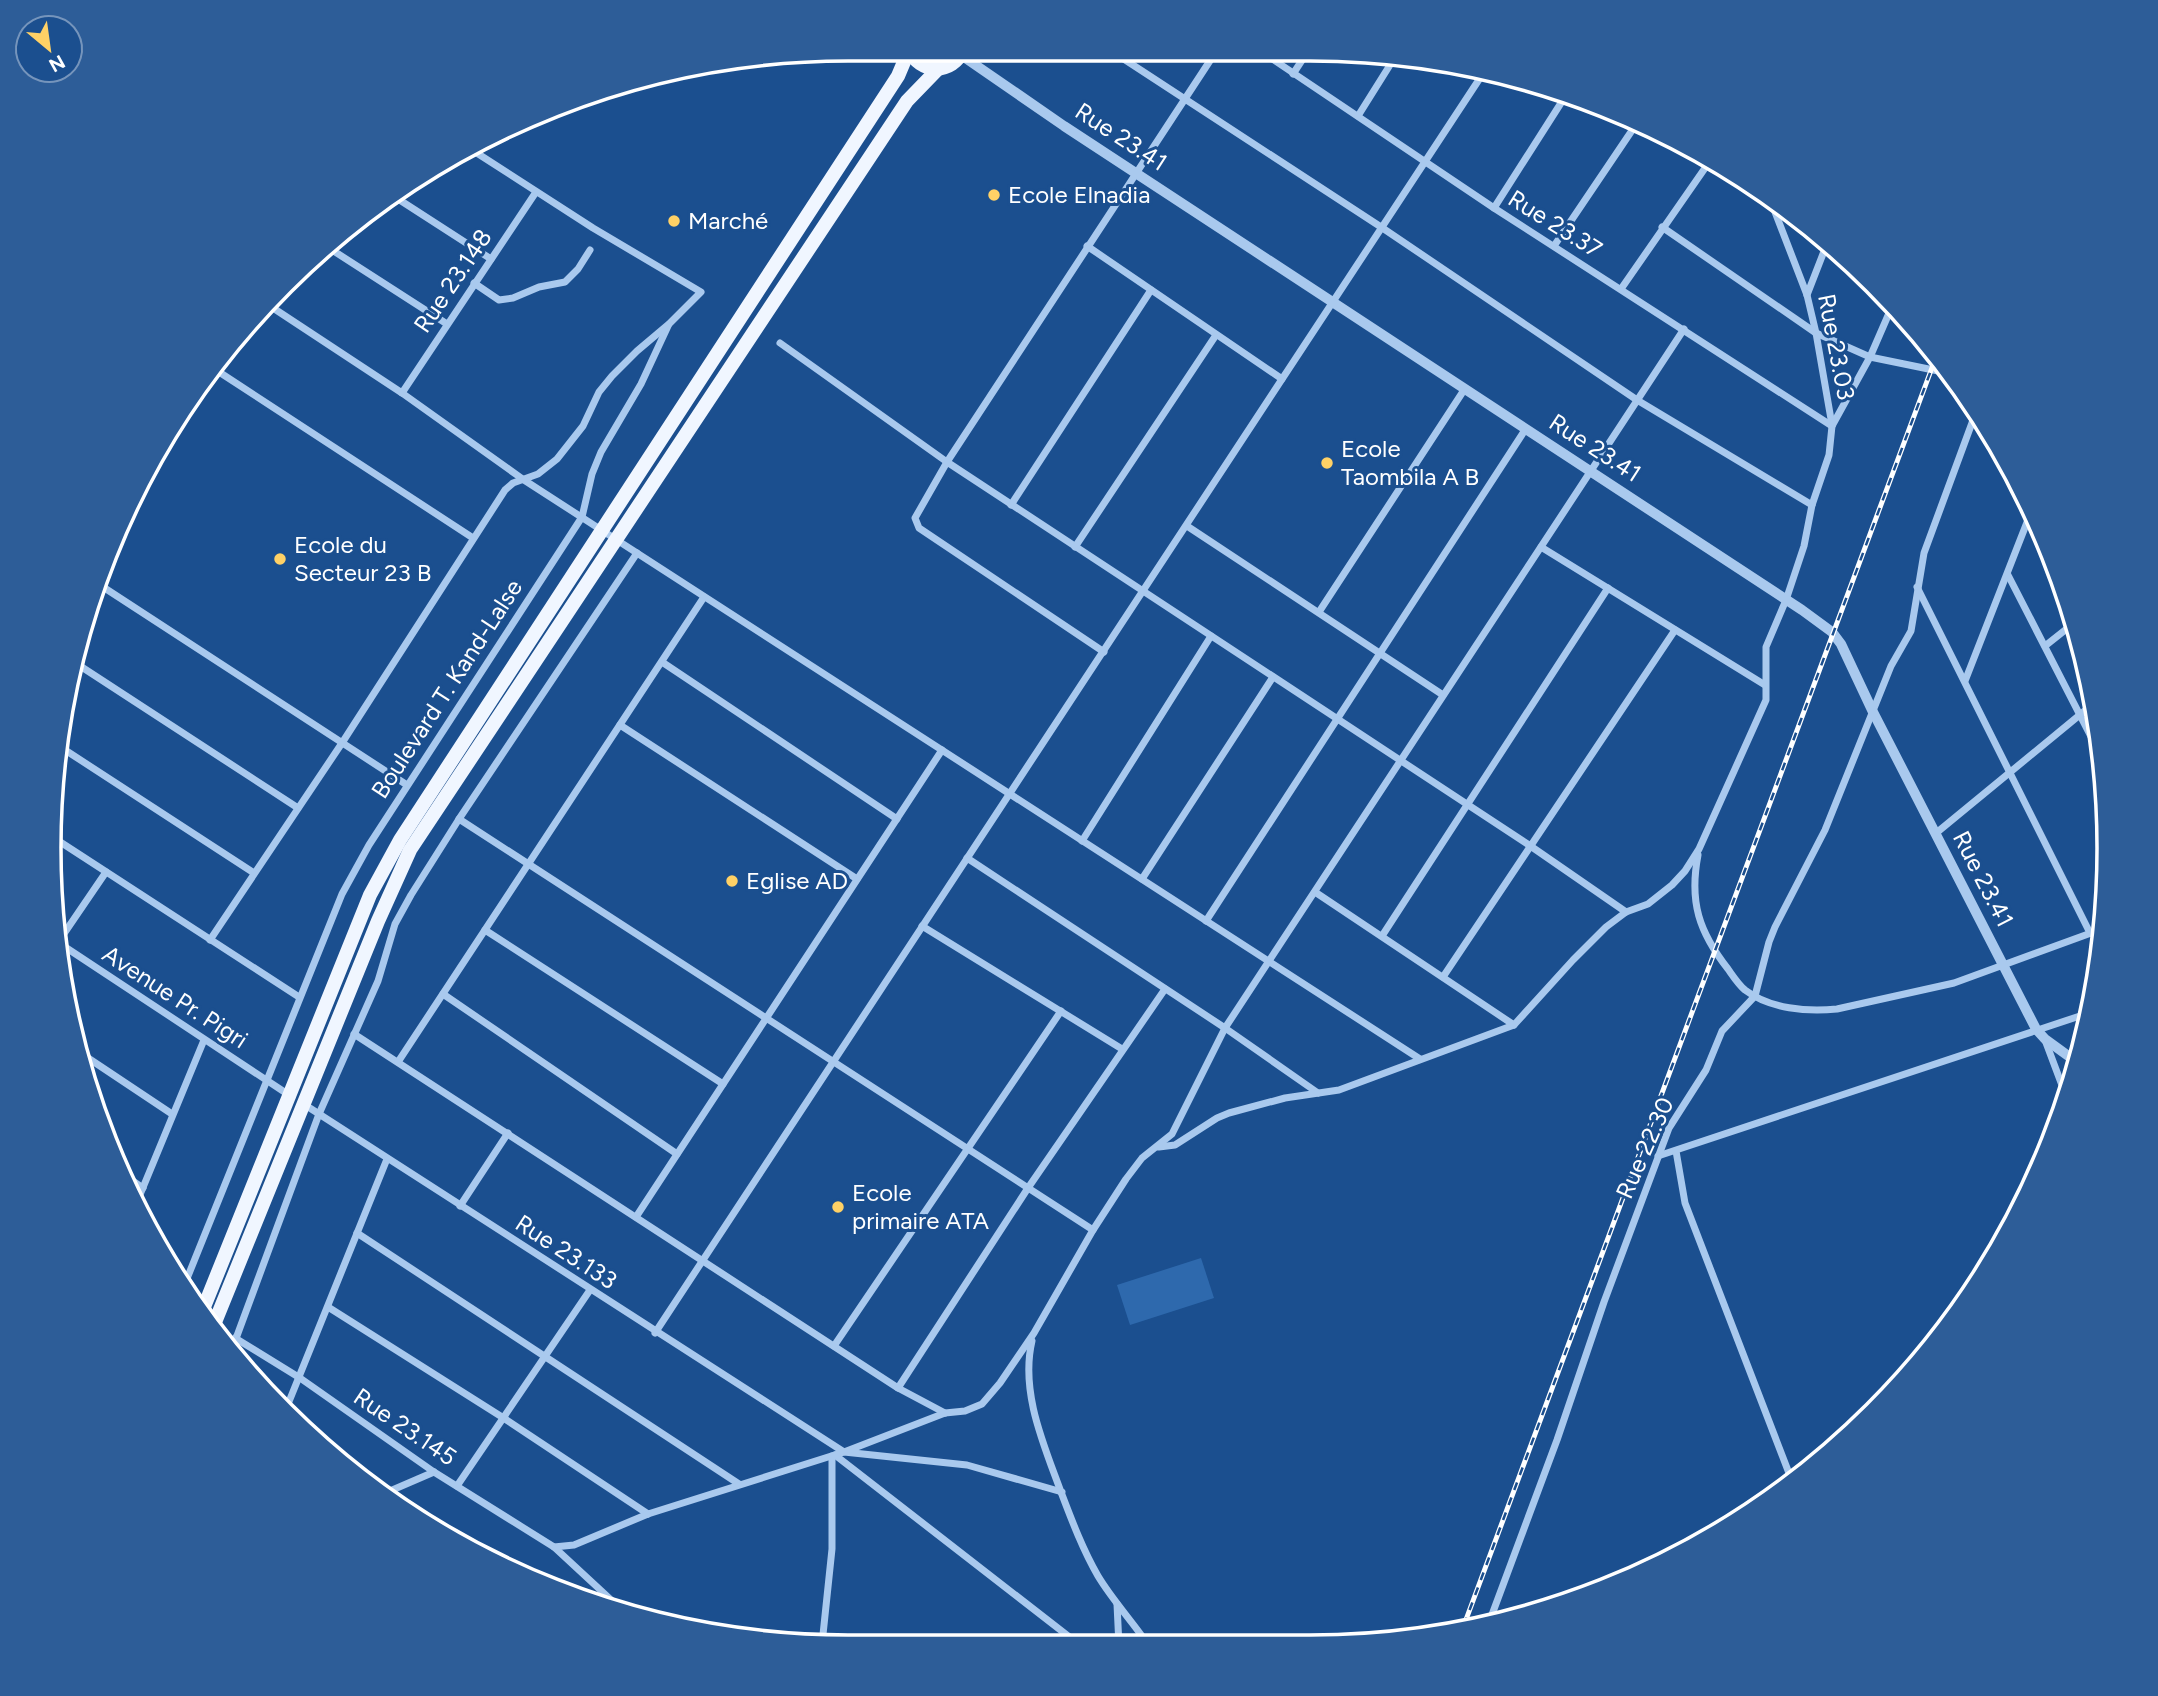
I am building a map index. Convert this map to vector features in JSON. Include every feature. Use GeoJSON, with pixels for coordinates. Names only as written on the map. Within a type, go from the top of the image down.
{"type":"FeatureCollection","features":[{"type":"Feature","properties":{"kind":"main road"},"geometry":{"type":"LineString","coordinates":[[216,1316],[370,895],[400,840],[510,674],[600,529],[898,76],[904,61]]}},
{"type":"Feature","properties":{"kind":"main road"},"geometry":{"type":"LineString","coordinates":[[917,61],[920,65],[938,69]]}},
{"type":"Feature","properties":{"kind":"main road","name":"Rue 23.41"},"geometry":{"type":"LineString","coordinates":[[296,1100],[410,850],[907,101],[938,69],[956,61]]}},
{"type":"Feature","properties":{"kind":"main road"},"geometry":{"type":"LineString","coordinates":[[206,1302],[296,1100]]}},
{"type":"Feature","properties":{"kind":"street","name":"Rue 23.41"},"geometry":{"type":"LineString","coordinates":[[975,61],[1136,174],[1832,632],[1841,644],[1872,712],[2036,1029],[2069,1056]]}},
{"type":"Feature","properties":{"kind":"street"},"geometry":{"type":"LineString","coordinates":[[1127,61],[1637,400],[1812,505]]}},
{"type":"Feature","properties":{"kind":"street"},"geometry":{"type":"LineString","coordinates":[[1104,652],[916,526],[915,518],[947,462],[1210,61]]}},
{"type":"Feature","properties":{"kind":"street","name":"Rue 23.37"},"geometry":{"type":"LineString","coordinates":[[1275,61],[1494,208],[1832,426]]}},
{"type":"Feature","properties":{"kind":"street"},"geometry":{"type":"LineString","coordinates":[[1293,74],[1301,61]]}},
{"type":"Feature","properties":{"kind":"street"},"geometry":{"type":"LineString","coordinates":[[1358,116],[1390,66]]}},
{"type":"Feature","properties":{"kind":"street"},"geometry":{"type":"LineString","coordinates":[[655,1333],[1479,80]]}},
{"type":"Feature","properties":{"kind":"street"},"geometry":{"type":"LineString","coordinates":[[1494,208],[1561,102]]}},
{"type":"Feature","properties":{"kind":"street"},"geometry":{"type":"LineString","coordinates":[[1554,246],[1632,130]]}},
{"type":"Feature","properties":{"kind":"street"},"geometry":{"type":"LineString","coordinates":[[211,940],[505,490],[513,483],[538,474],[557,459],[583,426],[600,392],[612,376],[701,292],[479,154]]}},
{"type":"Feature","properties":{"kind":"street"},"geometry":{"type":"LineString","coordinates":[[1621,289],[1705,168]]}},
{"type":"Feature","properties":{"kind":"street","name":"Rue 23.148"},"geometry":{"type":"LineString","coordinates":[[402,393],[536,191]]}},
{"type":"Feature","properties":{"kind":"street"},"geometry":{"type":"LineString","coordinates":[[402,201],[491,259]]}},
{"type":"Feature","properties":{"kind":"street","name":"Rue 23.03"},"geometry":{"type":"LineString","coordinates":[[1776,215],[1807,295],[1832,426]]}},
{"type":"Feature","properties":{"kind":"street"},"geometry":{"type":"LineString","coordinates":[[1662,227],[1816,333],[1870,357],[1935,370]]}},
{"type":"Feature","properties":{"kind":"street"},"geometry":{"type":"LineString","coordinates":[[1087,246],[1282,379]]}},
{"type":"Feature","properties":{"kind":"street"},"geometry":{"type":"LineString","coordinates":[[474,283],[499,300],[513,298],[539,287],[565,282],[578,269],[590,250]]}},
{"type":"Feature","properties":{"kind":"street"},"geometry":{"type":"LineString","coordinates":[[335,252],[447,324]]}},
{"type":"Feature","properties":{"kind":"street"},"geometry":{"type":"LineString","coordinates":[[1807,295],[1824,252]]}},
{"type":"Feature","properties":{"kind":"street"},"geometry":{"type":"LineString","coordinates":[[1011,505],[1151,290]]}},
{"type":"Feature","properties":{"kind":"street"},"geometry":{"type":"LineString","coordinates":[[275,309],[402,393],[524,480],[1420,1059]]}},
{"type":"Feature","properties":{"kind":"street"},"geometry":{"type":"LineString","coordinates":[[1159,1147],[1175,1145],[1229,1113],[1285,1098],[1339,1090],[1514,1025],[1606,928],[1626,912],[1648,904],[1685,871],[1699,849],[1766,700],[1766,647],[1786,600],[1804,546],[1812,505],[1829,455],[1832,426],[1870,357],[1888,315]]}},
{"type":"Feature","properties":{"kind":"street","name":"Boulevard T. Kand-Lalse"},"geometry":{"type":"LineString","coordinates":[[188,1276],[329,923],[351,877],[407,785],[582,517],[592,474],[601,452],[641,384],[669,324]]}},
{"type":"Feature","properties":{"kind":"street"},"geometry":{"type":"LineString","coordinates":[[554,1547],[574,1545],[648,1514],[844,1452],[945,1413],[965,1411],[982,1404],[1000,1383],[1034,1333],[1093,1230],[1142,1158],[1159,1147],[1171,1134],[1225,1028],[1684,329]]}},
{"type":"Feature","properties":{"kind":"street"},"geometry":{"type":"LineString","coordinates":[[1075,547],[1216,335]]}},
{"type":"Feature","properties":{"kind":"street"},"geometry":{"type":"LineString","coordinates":[[780,343],[947,462],[1529,845],[1626,912]]}},
{"type":"Feature","properties":{"kind":"street"},"geometry":{"type":"LineString","coordinates":[[221,373],[473,538]]}},
{"type":"Feature","properties":{"kind":"street"},"geometry":{"type":"LineString","coordinates":[[1319,612],[1464,390]]}},
{"type":"Feature","properties":{"kind":"street","name":"Rue 22.30"},"geometry":{"type":"LineString","coordinates":[[1493,1613],[1558,1440],[1604,1302],[1669,1128],[1706,1070],[1723,1031],[1755,996],[1772,934],[1825,830],[1891,666],[1911,631],[1924,553],[1972,424]]}},
{"type":"Feature","properties":{"kind":"street"},"geometry":{"type":"LineString","coordinates":[[1206,921],[1525,430]]}},
{"type":"Feature","properties":{"kind":"street"},"geometry":{"type":"LineString","coordinates":[[1965,681],[2027,524]]}},
{"type":"Feature","properties":{"kind":"street"},"geometry":{"type":"LineString","coordinates":[[1187,526],[1443,695]]}},
{"type":"Feature","properties":{"kind":"street"},"geometry":{"type":"LineString","coordinates":[[1541,547],[1765,685]]}},
{"type":"Feature","properties":{"kind":"street"},"geometry":{"type":"LineString","coordinates":[[235,1338],[319,1114],[378,981],[396,924],[459,819],[637,553]]}},
{"type":"Feature","properties":{"kind":"street"},"geometry":{"type":"LineString","coordinates":[[2008,575],[2088,730]]}},
{"type":"Feature","properties":{"kind":"street"},"geometry":{"type":"LineString","coordinates":[[1699,849],[1694,884],[1704,936],[1737,982],[1755,996],[1794,1009],[1837,1009],[1954,983],[2090,933],[1917,587]]}},
{"type":"Feature","properties":{"kind":"street"},"geometry":{"type":"LineString","coordinates":[[105,589],[407,785]]}},
{"type":"Feature","properties":{"kind":"street"},"geometry":{"type":"LineString","coordinates":[[1382,936],[1608,589]]}},
{"type":"Feature","properties":{"kind":"street"},"geometry":{"type":"LineString","coordinates":[[398,1062],[704,597]]}},
{"type":"Feature","properties":{"kind":"street"},"geometry":{"type":"LineString","coordinates":[[1443,977],[1675,630]]}},
{"type":"Feature","properties":{"kind":"street"},"geometry":{"type":"LineString","coordinates":[[2045,646],[2066,630]]}},
{"type":"Feature","properties":{"kind":"street"},"geometry":{"type":"LineString","coordinates":[[1082,841],[1211,636]]}},
{"type":"Feature","properties":{"kind":"street"},"geometry":{"type":"LineString","coordinates":[[662,662],[897,819]]}},
{"type":"Feature","properties":{"kind":"street"},"geometry":{"type":"LineString","coordinates":[[82,668],[298,808]]}},
{"type":"Feature","properties":{"kind":"street"},"geometry":{"type":"LineString","coordinates":[[1142,879],[1273,677]]}},
{"type":"Feature","properties":{"kind":"street"},"geometry":{"type":"LineString","coordinates":[[1935,834],[2085,711]]}},
{"type":"Feature","properties":{"kind":"street"},"geometry":{"type":"LineString","coordinates":[[620,725],[858,879]]}},
{"type":"Feature","properties":{"kind":"street"},"geometry":{"type":"LineString","coordinates":[[636,1217],[942,750]]}},
{"type":"Feature","properties":{"kind":"street"},"geometry":{"type":"LineString","coordinates":[[67,751],[254,873]]}},
{"type":"Feature","properties":{"kind":"street"},"geometry":{"type":"LineString","coordinates":[[459,819],[1093,1230]]}},
{"type":"Feature","properties":{"kind":"street"},"geometry":{"type":"LineString","coordinates":[[61,843],[299,997]]}},
{"type":"Feature","properties":{"kind":"street"},"geometry":{"type":"LineString","coordinates":[[967,858],[1225,1028],[1318,1093]]}},
{"type":"Feature","properties":{"kind":"street"},"geometry":{"type":"LineString","coordinates":[[66,931],[106,872]]}},
{"type":"Feature","properties":{"kind":"street"},"geometry":{"type":"LineString","coordinates":[[1315,892],[1514,1025]]}},
{"type":"Feature","properties":{"kind":"street"},"geometry":{"type":"LineString","coordinates":[[922,926],[1122,1049]]}},
{"type":"Feature","properties":{"kind":"street"},"geometry":{"type":"LineString","coordinates":[[485,930],[723,1084]]}},
{"type":"Feature","properties":{"kind":"street","name":"Avenue Pr. Pigri"},"geometry":{"type":"LineString","coordinates":[[68,950],[268,1081]]}},
{"type":"Feature","properties":{"kind":"street"},"geometry":{"type":"LineString","coordinates":[[898,1388],[1028,1188],[1164,989]]}},
{"type":"Feature","properties":{"kind":"street"},"geometry":{"type":"LineString","coordinates":[[443,995],[677,1154]]}},
{"type":"Feature","properties":{"kind":"street"},"geometry":{"type":"LineString","coordinates":[[834,1346],[1061,1011]]}},
{"type":"Feature","properties":{"kind":"street"},"geometry":{"type":"LineString","coordinates":[[1658,1156],[2078,1016]]}},
{"type":"Feature","properties":{"kind":"street"},"geometry":{"type":"LineString","coordinates":[[354,1034],[898,1388],[945,1413]]}},
{"type":"Feature","properties":{"kind":"street"},"geometry":{"type":"LineString","coordinates":[[2045,1039],[2061,1082]]}},
{"type":"Feature","properties":{"kind":"street"},"geometry":{"type":"LineString","coordinates":[[141,1193],[204,1040]]}},
{"type":"Feature","properties":{"kind":"street"},"geometry":{"type":"LineString","coordinates":[[90,1060],[172,1114]]}},
{"type":"Feature","properties":{"kind":"street","name":"Rue 23.133"},"geometry":{"type":"LineString","coordinates":[[268,1081],[655,1333],[844,1452]]}},
{"type":"Feature","properties":{"kind":"street"},"geometry":{"type":"LineString","coordinates":[[460,1206],[508,1133]]}},
{"type":"Feature","properties":{"kind":"street"},"geometry":{"type":"LineString","coordinates":[[1676,1151],[1685,1203],[1789,1472]]}},
{"type":"Feature","properties":{"kind":"street"},"geometry":{"type":"LineString","coordinates":[[289,1401],[387,1159]]}},
{"type":"Feature","properties":{"kind":"street"},"geometry":{"type":"LineString","coordinates":[[136,1183],[143,1188]]}},
{"type":"Feature","properties":{"kind":"street"},"geometry":{"type":"LineString","coordinates":[[358,1233],[739,1484]]}},
{"type":"Feature","properties":{"kind":"street"},"geometry":{"type":"LineString","coordinates":[[457,1486],[590,1290]]}},
{"type":"Feature","properties":{"kind":"street"},"geometry":{"type":"LineString","coordinates":[[328,1307],[502,1417],[648,1514]]}},
{"type":"Feature","properties":{"kind":"street"},"geometry":{"type":"LineString","coordinates":[[1034,1333],[1028,1357],[1033,1405],[1043,1445],[1097,1574],[1141,1635]]}},
{"type":"Feature","properties":{"kind":"street","name":"Rue 23.145"},"geometry":{"type":"LineString","coordinates":[[235,1338],[300,1378],[434,1472],[554,1547],[608,1597]]}},
{"type":"Feature","properties":{"kind":"street"},"geometry":{"type":"LineString","coordinates":[[844,1452],[967,1465],[1062,1492]]}},
{"type":"Feature","properties":{"kind":"street"},"geometry":{"type":"LineString","coordinates":[[823,1634],[832,1549],[834,1455]]}},
{"type":"Feature","properties":{"kind":"street"},"geometry":{"type":"LineString","coordinates":[[834,1455],[1067,1635]]}},
{"type":"Feature","properties":{"kind":"street"},"geometry":{"type":"LineString","coordinates":[[393,1489],[434,1472]]}},
{"type":"Feature","properties":{"kind":"street"},"geometry":{"type":"LineString","coordinates":[[1116,1603],[1118,1635]]}},
{"type":"Feature","properties":{"kind":"shaded area"},"geometry":{"type":"Polygon","coordinates":[[[1201,1258],[1214,1298],[1130,1325],[1117,1285],[1201,1258]]]}},
{"type":"Feature","properties":{"kind":"railway"},"geometry":{"type":"LineString","coordinates":[[1466,1619],[1932,367]]}},
{"type":"Feature","properties":{"kind":"place","name":"Ecole Elnadia"},"geometry":{"type":"Point","coordinates":[994,195]}},
{"type":"Feature","properties":{"kind":"place","name":"Marché"},"geometry":{"type":"Point","coordinates":[674,221]}},
{"type":"Feature","properties":{"kind":"place","name":"Ecole Taombila A B"},"geometry":{"type":"Point","coordinates":[1327,463]}},
{"type":"Feature","properties":{"kind":"place","name":"Ecole du Secteur 23 B"},"geometry":{"type":"Point","coordinates":[280,559]}},
{"type":"Feature","properties":{"kind":"place","name":"Eglise AD"},"geometry":{"type":"Point","coordinates":[732,881]}},
{"type":"Feature","properties":{"kind":"place","name":"Ecole primaire ATA"},"geometry":{"type":"Point","coordinates":[838,1207]}}]}
